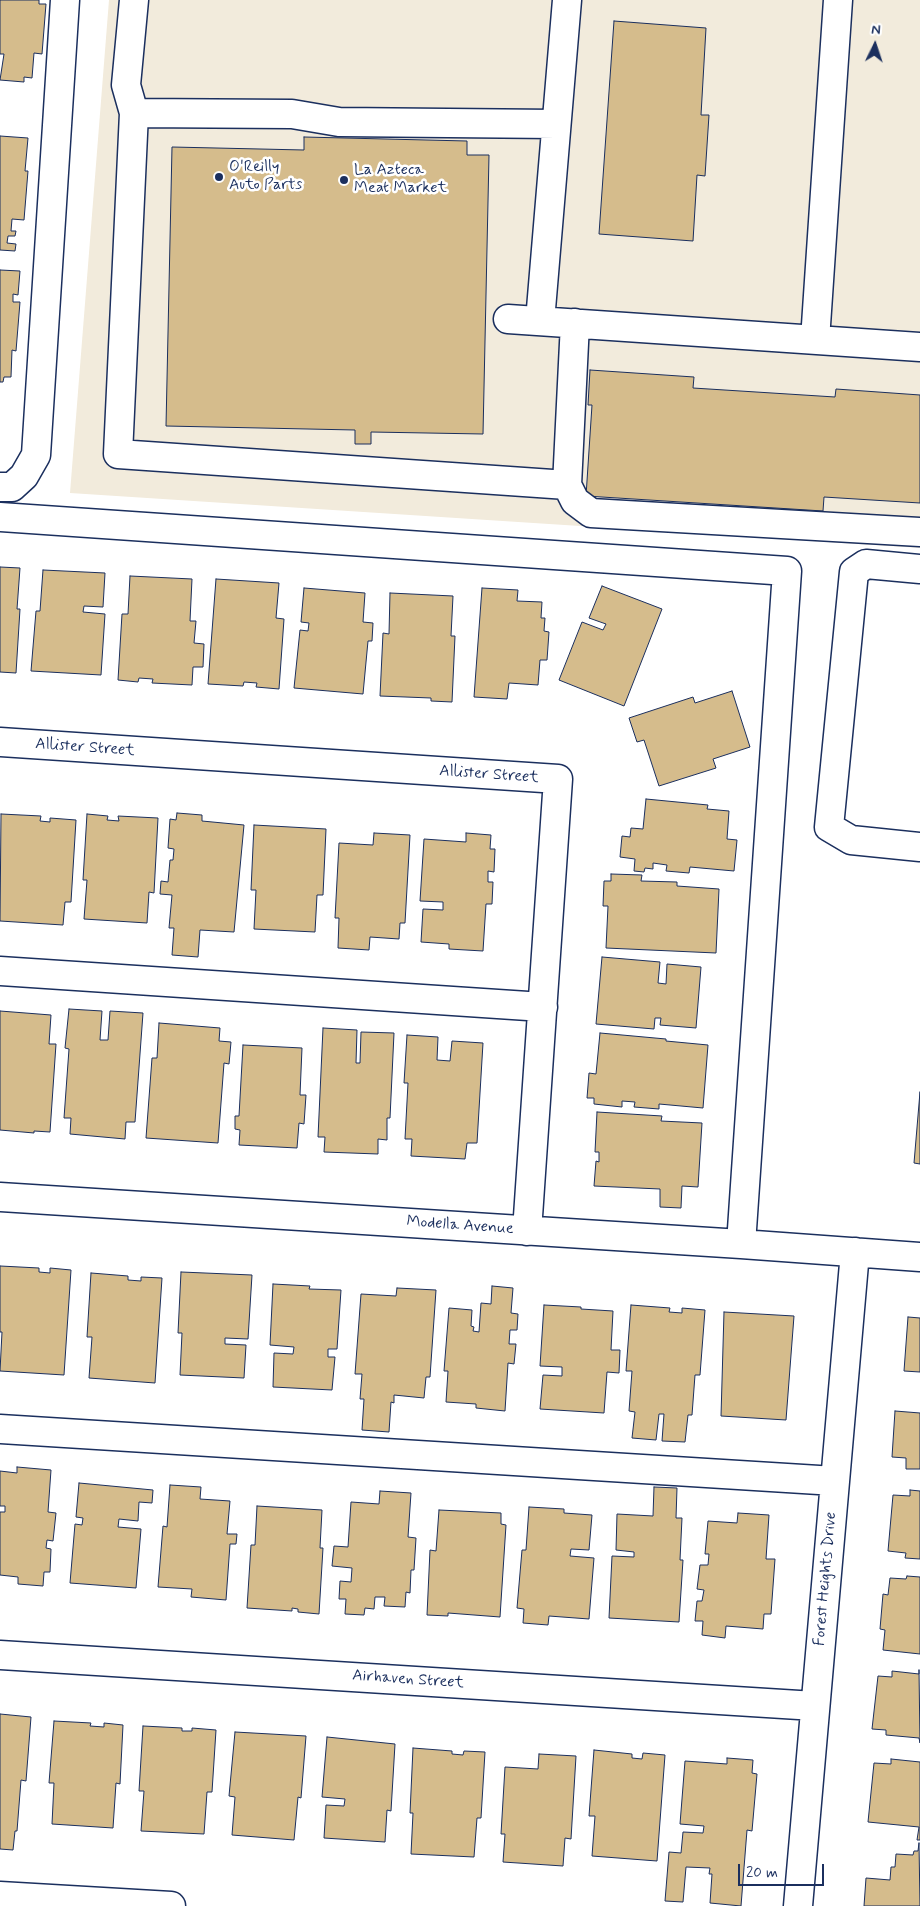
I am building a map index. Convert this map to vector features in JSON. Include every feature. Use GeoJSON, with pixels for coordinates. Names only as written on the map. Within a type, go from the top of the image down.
{"type":"FeatureCollection","features":[{"type":"Feature","properties":{"kind":"street"},"geometry":{"type":"LineString","coordinates":[[0,486],[12,487],[24,476],[36,455],[65,0]]}},
{"type":"Feature","properties":{"kind":"street"},"geometry":{"type":"LineString","coordinates":[[134,0],[126,85],[134,112],[118,454],[567,485]]}},
{"type":"Feature","properties":{"kind":"street"},"geometry":{"type":"LineString","coordinates":[[540,321],[567,0]]}},
{"type":"Feature","properties":{"kind":"street"},"geometry":{"type":"LineString","coordinates":[[815,340],[838,0]]}},
{"type":"Feature","properties":{"kind":"street"},"geometry":{"type":"LineString","coordinates":[[134,112],[292,114],[339,122],[556,124]]}},
{"type":"Feature","properties":{"kind":"street"},"geometry":{"type":"LineString","coordinates":[[508,319],[920,347]]}},
{"type":"Feature","properties":{"kind":"street"},"geometry":{"type":"LineString","coordinates":[[575,324],[567,485],[575,501],[591,513],[920,532]]}},
{"type":"Feature","properties":{"kind":"street"},"geometry":{"type":"LineString","coordinates":[[0,517],[787,571],[741,1244]]}},
{"type":"Feature","properties":{"kind":"street"},"geometry":{"type":"LineString","coordinates":[[920,569],[866,564],[854,572],[829,820],[829,827],[851,840],[920,847]]}},
{"type":"Feature","properties":{"kind":"street","name":"Allister Street"},"geometry":{"type":"LineString","coordinates":[[0,742],[558,779],[527,1230]]}},
{"type":"Feature","properties":{"kind":"street"},"geometry":{"type":"LineString","coordinates":[[0,971],[542,1007]]}},
{"type":"Feature","properties":{"kind":"street","name":"Modella Avenue"},"geometry":{"type":"LineString","coordinates":[[0,1197],[920,1257]]}},
{"type":"Feature","properties":{"kind":"street","name":"Forest Heights Drive"},"geometry":{"type":"LineString","coordinates":[[798,1906],[855,1252]]}},
{"type":"Feature","properties":{"kind":"street"},"geometry":{"type":"LineString","coordinates":[[0,1429],[835,1481]]}},
{"type":"Feature","properties":{"kind":"street","name":"Airhaven Street"},"geometry":{"type":"LineString","coordinates":[[0,1655],[815,1706]]}},
{"type":"Feature","properties":{"kind":"street"},"geometry":{"type":"LineString","coordinates":[[0,1896],[171,1906]]}},
{"type":"Feature","properties":{"kind":"shaded area"},"geometry":{"type":"Polygon","coordinates":[[[109,0],[920,0],[920,548],[70,493],[109,0]]]}},
{"type":"Feature","properties":{"kind":"building"},"geometry":{"type":"Polygon","coordinates":[[[0,0],[39,0],[39,4],[46,4],[42,54],[34,53],[32,78],[24,77],[24,82],[0,80],[4,54],[0,54],[0,0]]]}},
{"type":"Feature","properties":{"kind":"building"},"geometry":{"type":"Polygon","coordinates":[[[614,21],[706,28],[701,115],[709,115],[705,176],[697,175],[693,241],[599,234],[614,21]]]}},
{"type":"Feature","properties":{"kind":"building"},"geometry":{"type":"Polygon","coordinates":[[[0,136],[28,138],[25,171],[28,171],[24,220],[12,219],[11,231],[16,231],[15,236],[8,236],[7,243],[16,244],[15,251],[0,250],[0,136]]]}},
{"type":"Feature","properties":{"kind":"building"},"geometry":{"type":"Polygon","coordinates":[[[304,137],[467,141],[467,155],[489,155],[483,434],[371,432],[371,444],[355,444],[355,430],[166,426],[172,147],[304,150],[304,137]]]}},
{"type":"Feature","properties":{"kind":"building"},"geometry":{"type":"Polygon","coordinates":[[[0,270],[20,271],[18,295],[13,294],[13,302],[20,302],[16,351],[12,350],[11,377],[4,377],[3,382],[0,382],[0,270]]]}},
{"type":"Feature","properties":{"kind":"building"},"geometry":{"type":"Polygon","coordinates":[[[590,370],[694,377],[693,388],[835,397],[836,389],[920,395],[920,503],[824,497],[823,511],[586,496],[592,405],[588,405],[590,370]]]}},
{"type":"Feature","properties":{"kind":"building"},"geometry":{"type":"Polygon","coordinates":[[[0,567],[20,568],[17,609],[20,609],[16,673],[0,672],[0,567]]]}},
{"type":"Feature","properties":{"kind":"building"},"geometry":{"type":"Polygon","coordinates":[[[43,570],[105,573],[103,607],[84,606],[83,612],[105,614],[101,675],[31,671],[36,611],[40,611],[43,570]]]}},
{"type":"Feature","properties":{"kind":"building"},"geometry":{"type":"Polygon","coordinates":[[[130,576],[192,579],[190,621],[196,621],[194,643],[204,644],[203,667],[193,667],[192,685],[152,683],[153,679],[139,678],[138,682],[118,680],[122,614],[128,614],[130,576]]]}},
{"type":"Feature","properties":{"kind":"building"},"geometry":{"type":"Polygon","coordinates":[[[216,579],[279,583],[276,618],[284,619],[279,689],[256,687],[257,683],[244,682],[243,686],[208,684],[216,579]]]}},
{"type":"Feature","properties":{"kind":"building"},"geometry":{"type":"Polygon","coordinates":[[[602,586],[662,609],[624,706],[559,680],[582,622],[603,630],[606,624],[589,618],[602,586]]]}},
{"type":"Feature","properties":{"kind":"building"},"geometry":{"type":"Polygon","coordinates":[[[304,588],[365,593],[363,622],[373,623],[372,641],[368,641],[363,694],[294,688],[300,630],[308,631],[309,623],[301,622],[304,588]]]}},
{"type":"Feature","properties":{"kind":"building"},"geometry":{"type":"Polygon","coordinates":[[[482,588],[518,590],[517,601],[542,602],[541,618],[545,618],[544,631],[549,632],[547,660],[540,660],[538,685],[509,683],[507,699],[474,697],[482,588]]]}},
{"type":"Feature","properties":{"kind":"building"},"geometry":{"type":"Polygon","coordinates":[[[390,593],[453,596],[451,636],[455,636],[452,702],[431,701],[431,698],[380,696],[383,633],[389,634],[390,593]]]}},
{"type":"Feature","properties":{"kind":"building"},"geometry":{"type":"Polygon","coordinates":[[[732,691],[750,747],[713,759],[716,768],[659,786],[644,740],[637,742],[629,718],[693,697],[695,703],[732,691]]]}},
{"type":"Feature","properties":{"kind":"building"},"geometry":{"type":"Polygon","coordinates":[[[646,799],[708,805],[707,809],[729,811],[727,839],[737,840],[734,871],[690,867],[689,873],[666,871],[667,865],[653,863],[653,869],[645,868],[644,872],[634,871],[635,859],[620,857],[622,836],[630,837],[631,828],[643,829],[646,799]]]}},
{"type":"Feature","properties":{"kind":"building"},"geometry":{"type":"Polygon","coordinates":[[[177,813],[202,815],[202,821],[244,825],[234,932],[200,930],[198,957],[172,955],[174,928],[169,928],[172,895],[160,894],[161,881],[168,882],[170,860],[173,860],[174,849],[168,848],[170,819],[176,820],[177,813]]]}},
{"type":"Feature","properties":{"kind":"building"},"geometry":{"type":"Polygon","coordinates":[[[1,814],[41,816],[40,821],[50,822],[50,818],[76,820],[71,902],[65,902],[63,925],[0,921],[1,814]]]}},
{"type":"Feature","properties":{"kind":"building"},"geometry":{"type":"Polygon","coordinates":[[[87,814],[108,816],[107,820],[119,821],[118,816],[158,818],[154,893],[149,892],[147,923],[84,919],[87,880],[83,880],[87,814]]]}},
{"type":"Feature","properties":{"kind":"building"},"geometry":{"type":"Polygon","coordinates":[[[254,825],[326,829],[323,895],[317,895],[315,932],[254,929],[256,890],[251,890],[254,825]]]}},
{"type":"Feature","properties":{"kind":"building"},"geometry":{"type":"Polygon","coordinates":[[[374,833],[410,835],[405,923],[400,923],[399,939],[370,937],[369,950],[338,948],[339,918],[335,918],[339,843],[373,845],[374,833]]]}},
{"type":"Feature","properties":{"kind":"building"},"geometry":{"type":"Polygon","coordinates":[[[466,833],[491,835],[490,849],[495,849],[494,872],[488,871],[488,882],[493,882],[492,904],[486,904],[483,951],[449,949],[449,944],[421,942],[423,909],[443,910],[443,902],[420,901],[424,839],[466,842],[466,833]]]}},
{"type":"Feature","properties":{"kind":"building"},"geometry":{"type":"Polygon","coordinates":[[[611,874],[642,875],[641,881],[677,882],[677,886],[719,889],[716,953],[606,948],[608,906],[603,906],[604,881],[611,881],[611,874]]]}},
{"type":"Feature","properties":{"kind":"building"},"geometry":{"type":"Polygon","coordinates":[[[602,957],[660,962],[658,983],[666,984],[667,964],[701,967],[696,1028],[660,1025],[661,1018],[655,1018],[654,1029],[596,1024],[602,957]]]}},
{"type":"Feature","properties":{"kind":"building"},"geometry":{"type":"Polygon","coordinates":[[[69,1009],[102,1011],[100,1040],[108,1040],[110,1011],[143,1013],[135,1122],[126,1122],[125,1139],[70,1134],[71,1118],[64,1118],[69,1049],[65,1048],[69,1009]]]}},
{"type":"Feature","properties":{"kind":"building"},"geometry":{"type":"Polygon","coordinates":[[[0,1011],[51,1015],[49,1044],[56,1044],[50,1132],[34,1131],[34,1133],[0,1130],[0,1011]]]}},
{"type":"Feature","properties":{"kind":"building"},"geometry":{"type":"Polygon","coordinates":[[[159,1023],[220,1028],[219,1041],[231,1042],[229,1064],[224,1063],[218,1143],[146,1138],[152,1058],[157,1058],[159,1023]]]}},
{"type":"Feature","properties":{"kind":"building"},"geometry":{"type":"Polygon","coordinates":[[[323,1028],[357,1030],[356,1063],[360,1063],[361,1032],[394,1033],[390,1118],[387,1118],[387,1140],[378,1139],[378,1154],[324,1152],[325,1137],[318,1137],[323,1028]]]}},
{"type":"Feature","properties":{"kind":"building"},"geometry":{"type":"Polygon","coordinates":[[[600,1033],[708,1045],[703,1108],[659,1104],[659,1109],[634,1107],[635,1102],[622,1101],[622,1107],[594,1104],[594,1098],[587,1098],[589,1073],[596,1074],[600,1033]]]}},
{"type":"Feature","properties":{"kind":"building"},"geometry":{"type":"Polygon","coordinates":[[[407,1035],[438,1037],[437,1060],[450,1061],[452,1041],[483,1043],[477,1143],[467,1143],[465,1159],[411,1156],[412,1139],[405,1139],[408,1083],[404,1083],[407,1035]]]}},
{"type":"Feature","properties":{"kind":"building"},"geometry":{"type":"Polygon","coordinates":[[[243,1045],[302,1048],[300,1095],[306,1095],[304,1124],[299,1123],[297,1148],[239,1145],[240,1130],[235,1129],[235,1116],[239,1116],[243,1045]]]}},
{"type":"Feature","properties":{"kind":"building"},"geometry":{"type":"Polygon","coordinates":[[[920,1092],[920,1164],[914,1163],[920,1092]]]}},
{"type":"Feature","properties":{"kind":"building"},"geometry":{"type":"Polygon","coordinates":[[[597,1112],[662,1116],[661,1121],[702,1123],[698,1187],[682,1186],[681,1208],[660,1207],[660,1189],[594,1186],[596,1161],[599,1162],[599,1152],[595,1152],[597,1112]]]}},
{"type":"Feature","properties":{"kind":"building"},"geometry":{"type":"Polygon","coordinates":[[[0,1266],[39,1268],[39,1272],[50,1273],[50,1268],[71,1270],[64,1375],[0,1371],[2,1332],[0,1332],[0,1266]]]}},
{"type":"Feature","properties":{"kind":"building"},"geometry":{"type":"Polygon","coordinates":[[[181,1272],[252,1275],[248,1339],[225,1338],[225,1344],[246,1345],[244,1378],[180,1375],[182,1333],[178,1333],[181,1272]]]}},
{"type":"Feature","properties":{"kind":"building"},"geometry":{"type":"Polygon","coordinates":[[[91,1273],[128,1276],[128,1280],[141,1281],[141,1277],[162,1278],[155,1383],[89,1378],[92,1337],[87,1337],[91,1273]]]}},
{"type":"Feature","properties":{"kind":"building"},"geometry":{"type":"Polygon","coordinates":[[[273,1284],[310,1286],[309,1289],[341,1290],[337,1349],[328,1349],[328,1357],[335,1357],[332,1390],[273,1387],[274,1353],[293,1354],[294,1347],[270,1345],[273,1284]]]}},
{"type":"Feature","properties":{"kind":"building"},"geometry":{"type":"Polygon","coordinates":[[[492,1286],[513,1288],[511,1313],[518,1314],[517,1330],[510,1330],[509,1344],[516,1344],[514,1364],[508,1363],[505,1411],[476,1408],[476,1404],[446,1402],[448,1371],[444,1371],[449,1308],[472,1310],[471,1326],[474,1327],[473,1331],[479,1332],[481,1303],[491,1304],[492,1286]]]}},
{"type":"Feature","properties":{"kind":"building"},"geometry":{"type":"Polygon","coordinates":[[[397,1288],[436,1290],[430,1377],[426,1377],[424,1398],[394,1395],[394,1403],[391,1402],[389,1432],[362,1430],[364,1399],[360,1399],[362,1374],[355,1374],[361,1294],[396,1296],[397,1288]]]}},
{"type":"Feature","properties":{"kind":"building"},"geometry":{"type":"Polygon","coordinates":[[[544,1305],[613,1311],[611,1350],[620,1350],[619,1373],[607,1372],[604,1413],[540,1409],[543,1375],[562,1376],[562,1367],[540,1366],[544,1305]]]}},
{"type":"Feature","properties":{"kind":"building"},"geometry":{"type":"Polygon","coordinates":[[[631,1305],[670,1308],[669,1312],[682,1313],[682,1308],[705,1310],[700,1375],[695,1375],[692,1415],[688,1415],[685,1442],[662,1441],[664,1414],[659,1414],[656,1440],[632,1438],[635,1412],[629,1411],[632,1371],[626,1371],[631,1305]]]}},
{"type":"Feature","properties":{"kind":"building"},"geometry":{"type":"Polygon","coordinates":[[[724,1312],[794,1316],[786,1420],[721,1416],[724,1312]]]}},
{"type":"Feature","properties":{"kind":"building"},"geometry":{"type":"Polygon","coordinates":[[[908,1317],[920,1318],[920,1372],[904,1371],[908,1317]]]}},
{"type":"Feature","properties":{"kind":"building"},"geometry":{"type":"Polygon","coordinates":[[[895,1411],[920,1413],[920,1469],[906,1469],[906,1458],[892,1457],[895,1411]]]}},
{"type":"Feature","properties":{"kind":"building"},"geometry":{"type":"Polygon","coordinates":[[[17,1467],[51,1470],[48,1512],[56,1513],[53,1541],[47,1540],[46,1548],[51,1549],[50,1572],[44,1572],[43,1586],[18,1584],[18,1577],[0,1575],[0,1512],[5,1512],[5,1506],[0,1506],[0,1471],[17,1473],[17,1467]]]}},
{"type":"Feature","properties":{"kind":"building"},"geometry":{"type":"Polygon","coordinates":[[[79,1483],[153,1490],[152,1503],[139,1502],[138,1521],[119,1519],[118,1527],[141,1529],[136,1588],[70,1583],[75,1524],[82,1525],[83,1518],[76,1517],[79,1483]]]}},
{"type":"Feature","properties":{"kind":"building"},"geometry":{"type":"Polygon","coordinates":[[[170,1485],[201,1487],[200,1499],[230,1501],[227,1534],[237,1534],[236,1544],[230,1544],[226,1600],[191,1597],[192,1589],[158,1587],[163,1526],[167,1527],[170,1485]]]}},
{"type":"Feature","properties":{"kind":"building"},"geometry":{"type":"Polygon","coordinates":[[[654,1487],[677,1488],[676,1518],[682,1518],[680,1560],[683,1560],[679,1622],[609,1618],[612,1556],[634,1557],[634,1552],[616,1550],[617,1514],[653,1516],[654,1487]]]}},
{"type":"Feature","properties":{"kind":"building"},"geometry":{"type":"Polygon","coordinates":[[[910,1490],[920,1491],[920,1559],[905,1558],[906,1553],[888,1551],[893,1495],[910,1496],[910,1490]]]}},
{"type":"Feature","properties":{"kind":"building"},"geometry":{"type":"Polygon","coordinates":[[[380,1491],[411,1493],[408,1537],[416,1538],[414,1570],[411,1570],[410,1593],[406,1592],[405,1607],[384,1606],[385,1597],[375,1597],[374,1609],[365,1608],[364,1615],[345,1614],[346,1599],[339,1599],[340,1581],[351,1582],[352,1568],[332,1566],[334,1546],[348,1547],[351,1502],[379,1504],[380,1491]]]}},
{"type":"Feature","properties":{"kind":"building"},"geometry":{"type":"Polygon","coordinates":[[[257,1506],[322,1510],[320,1548],[323,1548],[319,1614],[298,1612],[298,1609],[292,1608],[292,1611],[247,1608],[251,1545],[255,1545],[257,1506]]]}},
{"type":"Feature","properties":{"kind":"building"},"geometry":{"type":"Polygon","coordinates":[[[529,1507],[564,1509],[564,1513],[592,1515],[589,1550],[571,1549],[570,1556],[594,1558],[589,1619],[549,1616],[548,1625],[523,1623],[524,1609],[517,1608],[522,1550],[526,1550],[529,1507]]]}},
{"type":"Feature","properties":{"kind":"building"},"geometry":{"type":"Polygon","coordinates":[[[439,1510],[501,1513],[501,1524],[506,1525],[500,1617],[448,1613],[448,1616],[427,1615],[430,1550],[436,1551],[439,1510]]]}},
{"type":"Feature","properties":{"kind":"building"},"geometry":{"type":"Polygon","coordinates":[[[738,1513],[769,1515],[766,1559],[775,1559],[771,1614],[764,1614],[763,1629],[726,1626],[725,1638],[702,1635],[703,1621],[695,1621],[697,1601],[702,1601],[704,1590],[697,1589],[700,1565],[708,1565],[709,1554],[705,1554],[708,1521],[737,1523],[738,1513]]]}},
{"type":"Feature","properties":{"kind":"building"},"geometry":{"type":"Polygon","coordinates":[[[907,1576],[920,1577],[920,1654],[883,1650],[885,1630],[880,1629],[883,1594],[888,1595],[890,1578],[906,1579],[907,1576]]]}},
{"type":"Feature","properties":{"kind":"building"},"geometry":{"type":"Polygon","coordinates":[[[919,1670],[920,1743],[919,1738],[886,1735],[886,1730],[872,1729],[878,1676],[892,1677],[892,1671],[919,1674],[919,1670]]]}},
{"type":"Feature","properties":{"kind":"building"},"geometry":{"type":"Polygon","coordinates":[[[0,1714],[31,1717],[26,1781],[21,1780],[17,1831],[15,1831],[13,1850],[0,1849],[0,1714]]]}},
{"type":"Feature","properties":{"kind":"building"},"geometry":{"type":"Polygon","coordinates":[[[54,1721],[91,1723],[90,1726],[104,1727],[104,1723],[123,1725],[120,1784],[116,1783],[113,1828],[52,1824],[54,1783],[49,1783],[54,1721]]]}},
{"type":"Feature","properties":{"kind":"building"},"geometry":{"type":"Polygon","coordinates":[[[143,1726],[182,1728],[182,1731],[192,1731],[192,1728],[216,1730],[212,1792],[207,1792],[204,1834],[141,1831],[144,1791],[139,1791],[143,1726]]]}},
{"type":"Feature","properties":{"kind":"building"},"geometry":{"type":"Polygon","coordinates":[[[235,1732],[306,1736],[301,1798],[298,1797],[294,1840],[232,1835],[235,1797],[229,1796],[235,1732]]]}},
{"type":"Feature","properties":{"kind":"building"},"geometry":{"type":"Polygon","coordinates":[[[327,1737],[395,1744],[391,1811],[387,1810],[385,1842],[324,1838],[326,1805],[344,1806],[345,1799],[322,1797],[327,1737]]]}},
{"type":"Feature","properties":{"kind":"building"},"geometry":{"type":"Polygon","coordinates":[[[413,1748],[452,1751],[452,1754],[463,1755],[464,1751],[485,1752],[481,1818],[477,1818],[474,1857],[411,1854],[413,1813],[410,1813],[413,1748]]]}},
{"type":"Feature","properties":{"kind":"building"},"geometry":{"type":"Polygon","coordinates":[[[594,1750],[632,1754],[632,1758],[642,1759],[643,1753],[665,1755],[657,1861],[592,1856],[595,1816],[589,1816],[594,1750]]]}},
{"type":"Feature","properties":{"kind":"building"},"geometry":{"type":"Polygon","coordinates":[[[539,1754],[576,1756],[571,1839],[565,1838],[563,1866],[503,1862],[505,1834],[501,1834],[505,1767],[538,1769],[539,1754]]]}},
{"type":"Feature","properties":{"kind":"building"},"geometry":{"type":"Polygon","coordinates":[[[727,1758],[753,1760],[752,1773],[757,1774],[752,1831],[747,1830],[741,1906],[710,1903],[712,1874],[709,1874],[710,1868],[686,1867],[683,1902],[665,1901],[669,1852],[681,1853],[683,1832],[703,1833],[704,1826],[680,1824],[685,1761],[727,1764],[727,1758]]]}},
{"type":"Feature","properties":{"kind":"building"},"geometry":{"type":"Polygon","coordinates":[[[891,1759],[920,1762],[920,1840],[917,1840],[919,1827],[868,1822],[874,1763],[891,1764],[891,1759]]]}},
{"type":"Feature","properties":{"kind":"building"},"geometry":{"type":"Polygon","coordinates":[[[919,1843],[920,1906],[864,1906],[866,1878],[890,1880],[891,1867],[895,1867],[896,1854],[913,1855],[914,1851],[918,1851],[919,1843]]]}},
{"type":"Feature","properties":{"kind":"place","name":"O'Reilly Auto Parts"},"geometry":{"type":"Point","coordinates":[219,177]}},
{"type":"Feature","properties":{"kind":"place","name":"La Azteca Meat Market"},"geometry":{"type":"Point","coordinates":[344,180]}}]}
